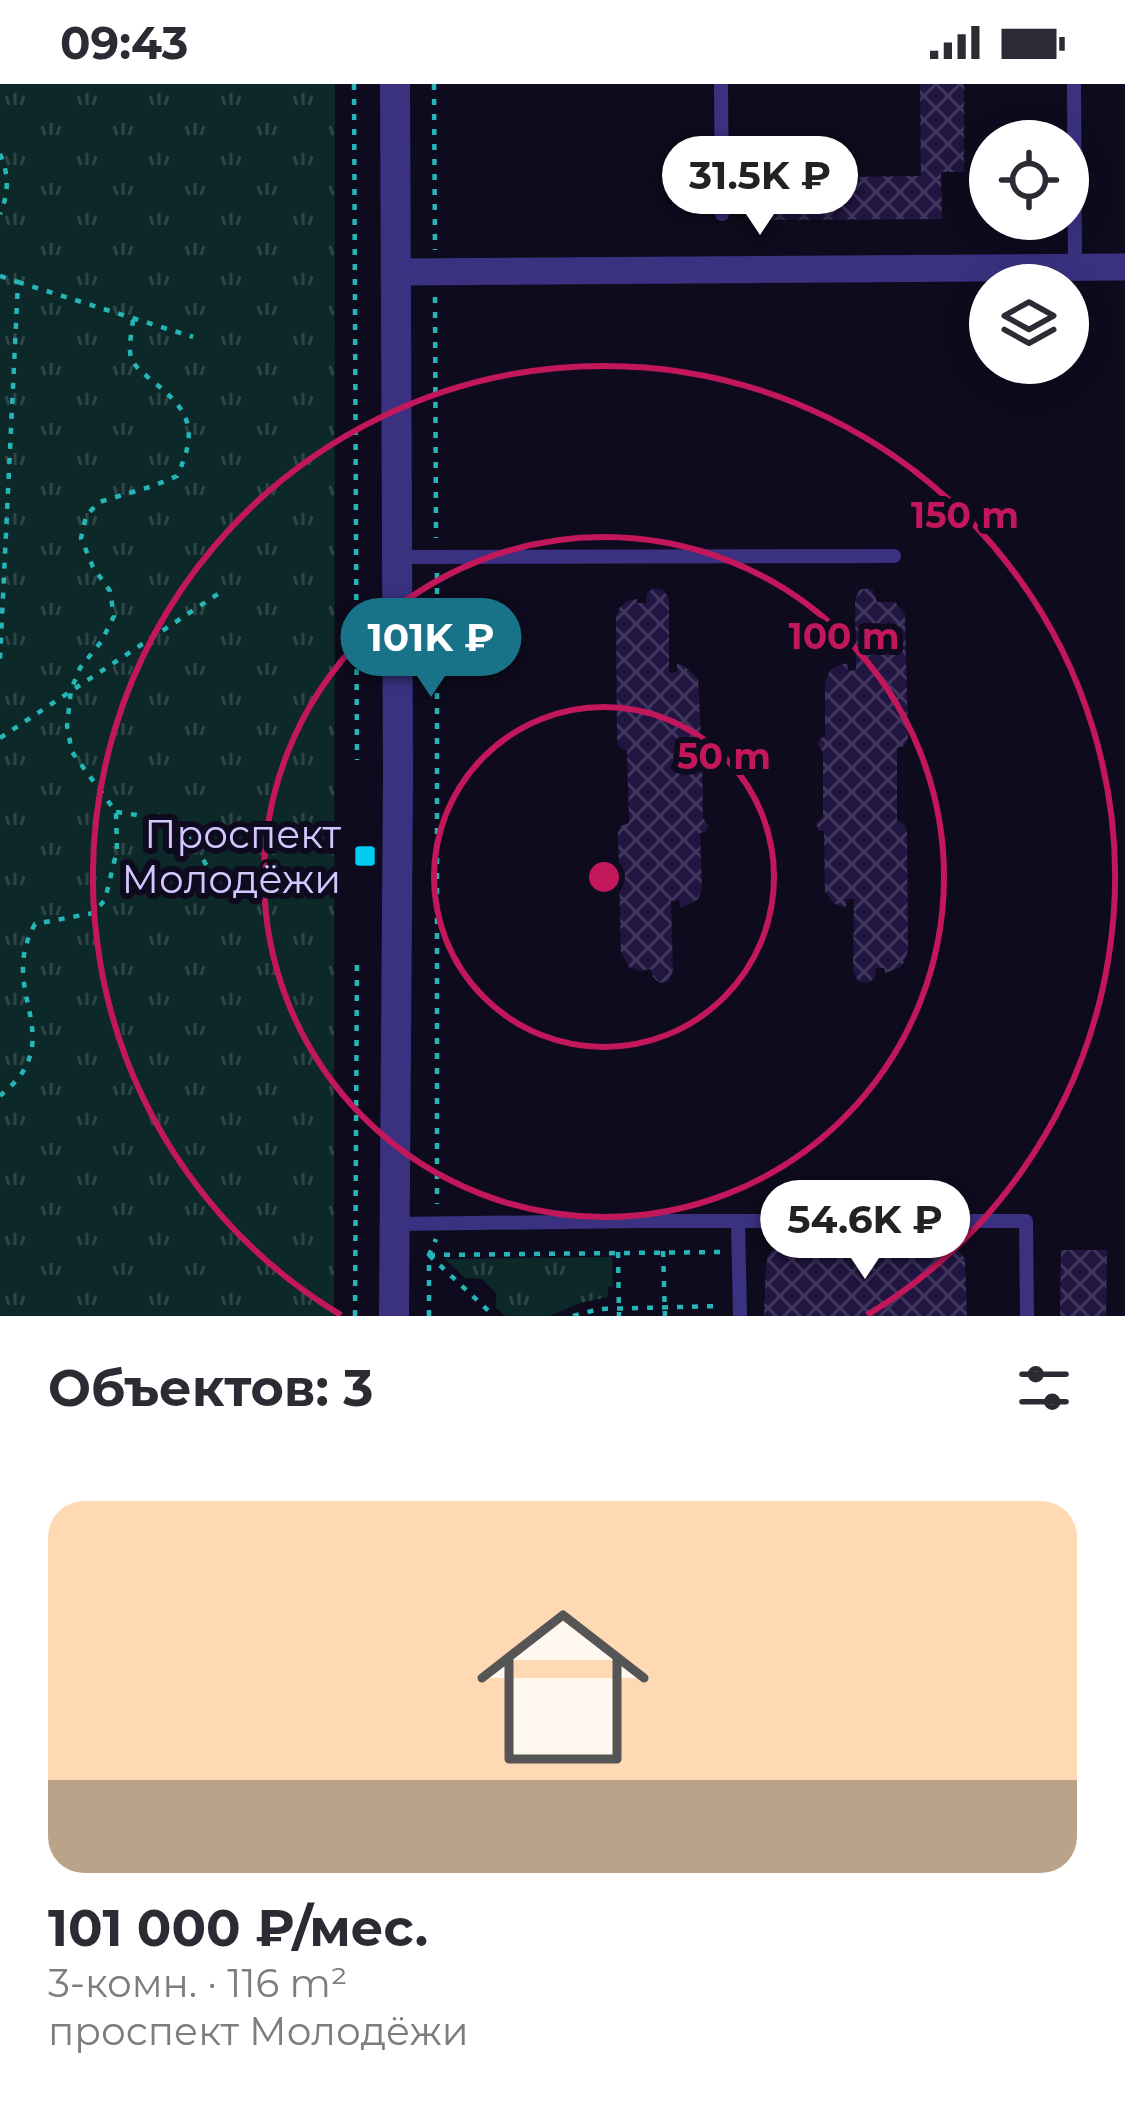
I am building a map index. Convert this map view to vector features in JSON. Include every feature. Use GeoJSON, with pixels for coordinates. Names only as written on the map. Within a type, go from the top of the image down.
{"type":"FeatureCollection","features":[{"type":"Feature","properties":{"kind":"street"},"geometry":{"type":"LineString","coordinates":[[394,1316],[395,84]]}},
{"type":"Feature","properties":{"kind":"street"},"geometry":{"type":"LineString","coordinates":[[1089,268],[1125,267]]}},
{"type":"Feature","properties":{"kind":"street"},"geometry":{"type":"LineString","coordinates":[[396,272],[969,269]]}},
{"type":"Feature","properties":{"kind":"lane"},"geometry":{"type":"LineString","coordinates":[[721,84],[722,214]]}},
{"type":"Feature","properties":{"kind":"lane"},"geometry":{"type":"LineString","coordinates":[[1074,84],[1075,264]]}},
{"type":"Feature","properties":{"kind":"lane"},"geometry":{"type":"LineString","coordinates":[[397,557],[894,556]]}},
{"type":"Feature","properties":{"kind":"lane"},"geometry":{"type":"LineString","coordinates":[[396,1224],[1026,1221],[1028,1316]]}},
{"type":"Feature","properties":{"kind":"lane"},"geometry":{"type":"LineString","coordinates":[[738,1222],[740,1316]]}},
{"type":"Feature","properties":{"kind":"path"},"geometry":{"type":"LineString","coordinates":[[354,84],[357,760]]}},
{"type":"Feature","properties":{"kind":"path"},"geometry":{"type":"LineString","coordinates":[[434,84],[436,1197]]}},
{"type":"Feature","properties":{"kind":"path"},"geometry":{"type":"LineString","coordinates":[[0,154],[8,189],[0,214]]}},
{"type":"Feature","properties":{"kind":"path"},"geometry":{"type":"LineString","coordinates":[[0,276],[193,337]]}},
{"type":"Feature","properties":{"kind":"path"},"geometry":{"type":"LineString","coordinates":[[0,659],[18,282]]}},
{"type":"Feature","properties":{"kind":"path"},"geometry":{"type":"LineString","coordinates":[[0,1096],[21,1076],[32,1047],[17,964],[25,939],[35,925],[93,913],[105,900],[117,850],[116,812],[72,752],[67,726],[71,690],[80,668],[114,616],[110,591],[81,538],[86,516],[99,502],[177,476],[188,452],[190,426],[177,401],[138,369],[130,354],[133,320]]}},
{"type":"Feature","properties":{"kind":"path"},"geometry":{"type":"LineString","coordinates":[[0,739],[218,594]]}},
{"type":"Feature","properties":{"kind":"path"},"geometry":{"type":"LineString","coordinates":[[116,812],[166,822],[194,842],[216,886]]}},
{"type":"Feature","properties":{"kind":"path"},"geometry":{"type":"LineString","coordinates":[[355,1316],[357,956]]}},
{"type":"Feature","properties":{"kind":"path"},"geometry":{"type":"LineString","coordinates":[[428,1255],[721,1250],[721,1269]]}},
{"type":"Feature","properties":{"kind":"path"},"geometry":{"type":"LineString","coordinates":[[663,1251],[665,1316]]}},
{"type":"Feature","properties":{"kind":"path"},"geometry":{"type":"LineString","coordinates":[[618,1252],[619,1312]]}},
{"type":"Feature","properties":{"kind":"path"},"geometry":{"type":"LineString","coordinates":[[428,1255],[429,1316]]}},
{"type":"Feature","properties":{"kind":"path"},"geometry":{"type":"LineString","coordinates":[[428,1255],[494,1316]]}},
{"type":"Feature","properties":{"kind":"path"},"geometry":{"type":"LineString","coordinates":[[573,1316],[599,1309],[722,1306],[722,1316]]}},
{"type":"Feature","properties":{"kind":"green space"},"geometry":{"type":"Polygon","coordinates":[[[0,84],[335,84],[334,1316],[0,1316],[0,84]]]}},
{"type":"Feature","properties":{"kind":"green space"},"geometry":{"type":"Polygon","coordinates":[[[612,1257],[613,1286],[608,1287],[608,1297],[550,1316],[505,1316],[496,1308],[496,1293],[482,1279],[465,1278],[445,1259],[612,1257]]]}},
{"type":"Feature","properties":{"kind":"building"},"geometry":{"type":"Polygon","coordinates":[[[920,84],[964,84],[964,172],[941,172],[942,219],[758,220],[757,178],[921,176],[920,84]]]}},
{"type":"Feature","properties":{"kind":"building"},"geometry":{"type":"Polygon","coordinates":[[[653,588],[663,590],[669,598],[669,672],[677,672],[677,663],[698,679],[701,739],[708,746],[702,755],[703,818],[709,826],[700,833],[702,889],[698,899],[686,906],[671,901],[673,970],[669,981],[660,983],[651,969],[629,967],[621,952],[618,832],[629,823],[627,751],[619,747],[617,738],[616,617],[628,601],[646,603],[653,588]]]}},
{"type":"Feature","properties":{"kind":"building"},"geometry":{"type":"Polygon","coordinates":[[[868,588],[877,602],[895,602],[905,614],[908,739],[897,748],[897,820],[907,833],[908,949],[899,968],[885,973],[884,968],[876,968],[869,983],[859,982],[853,972],[854,899],[840,906],[825,892],[824,831],[816,824],[823,816],[823,752],[817,744],[825,737],[825,682],[837,666],[847,663],[848,671],[856,670],[855,601],[859,590],[868,588]]]}},
{"type":"Feature","properties":{"kind":"building"},"geometry":{"type":"Polygon","coordinates":[[[786,1241],[823,1241],[824,1256],[948,1244],[965,1259],[967,1316],[764,1316],[768,1256],[786,1241]]]}},
{"type":"Feature","properties":{"kind":"building"},"geometry":{"type":"Polygon","coordinates":[[[1061,1250],[1107,1250],[1106,1316],[1060,1316],[1061,1250]]]}},
{"type":"Feature","properties":{"kind":"place","name":"Проспект Молодёжи"},"geometry":{"type":"Point","coordinates":[365,856]}}]}
